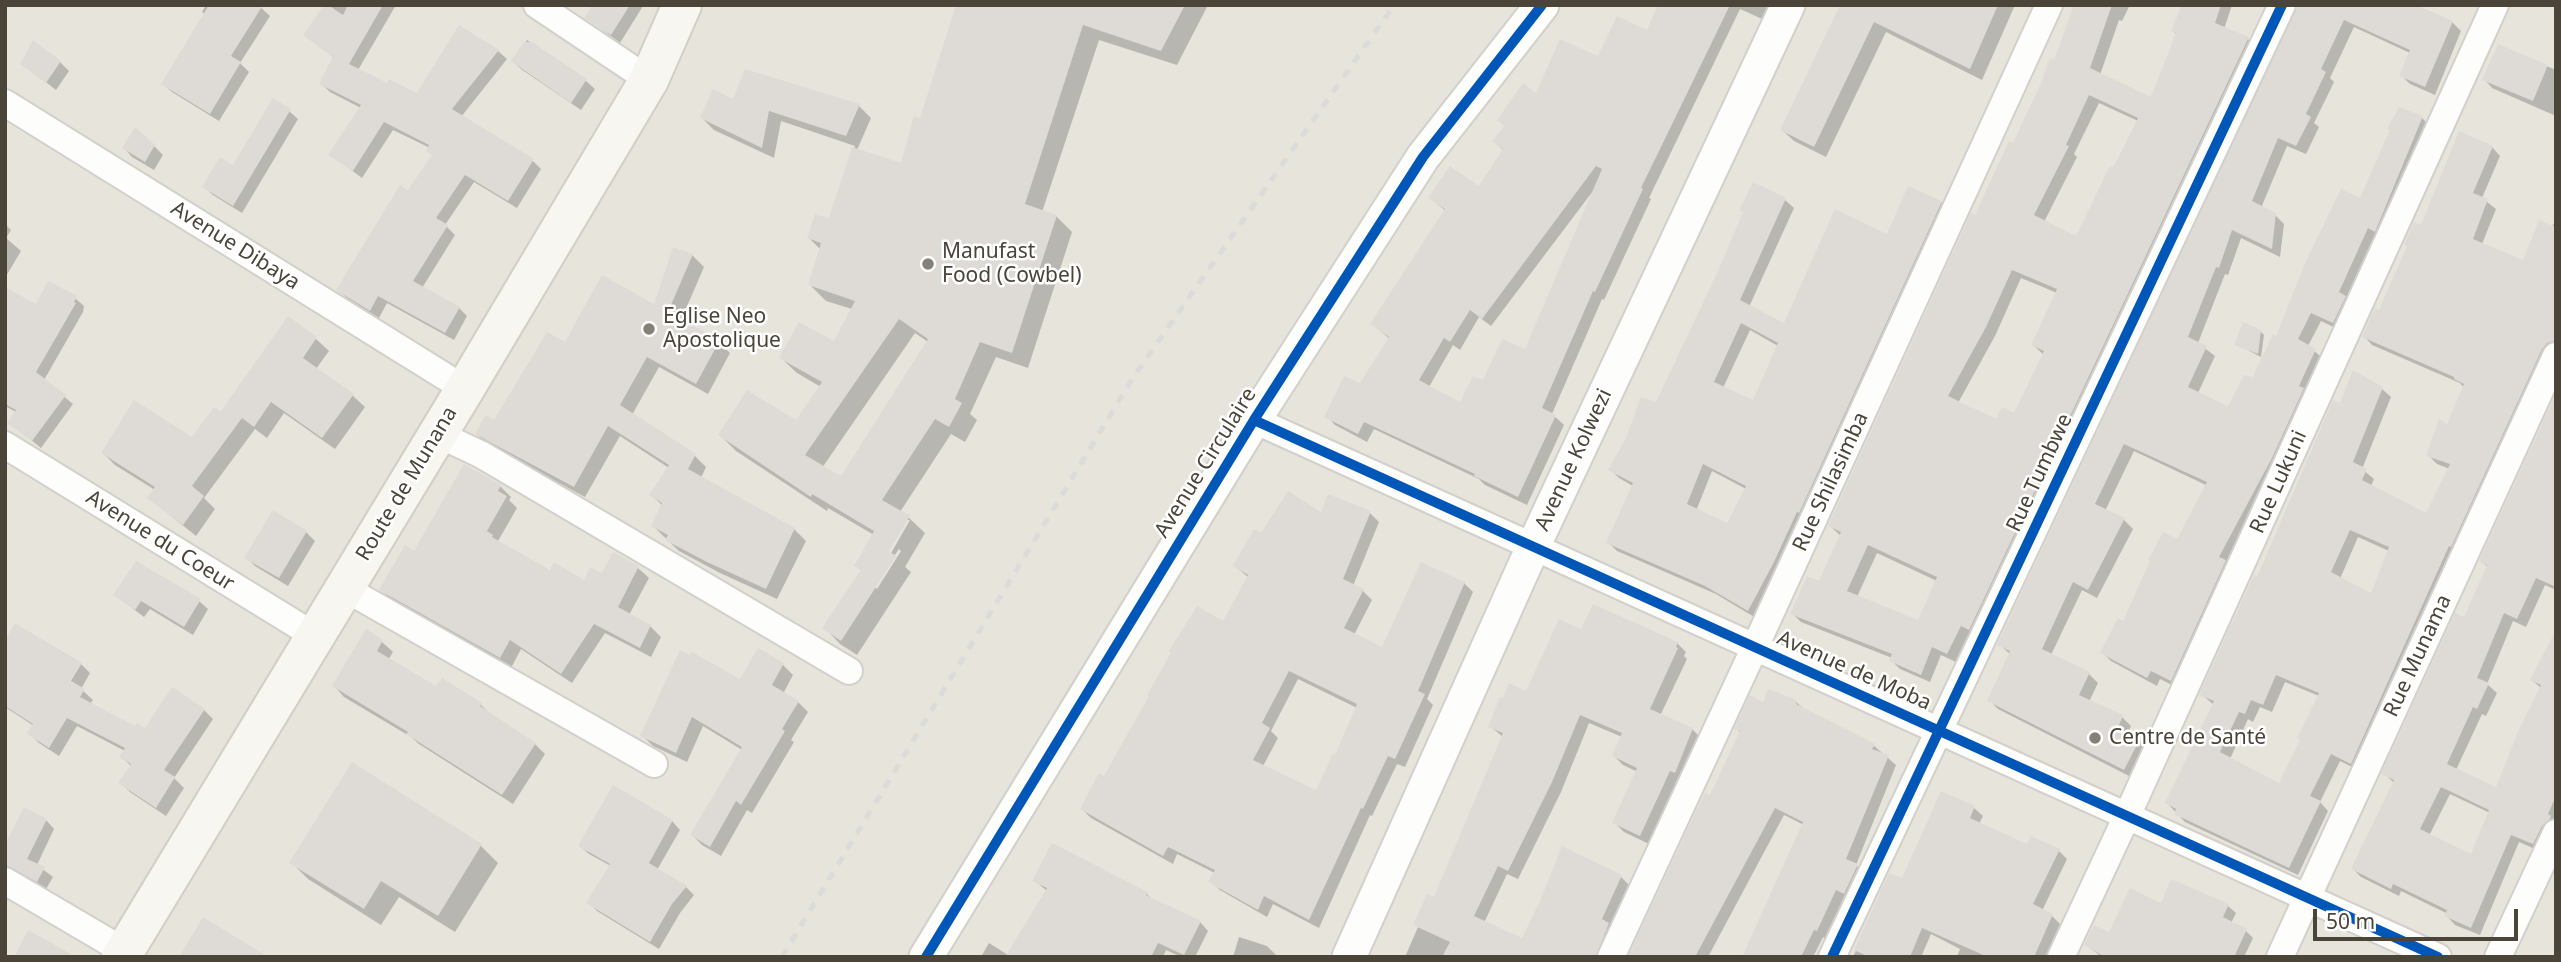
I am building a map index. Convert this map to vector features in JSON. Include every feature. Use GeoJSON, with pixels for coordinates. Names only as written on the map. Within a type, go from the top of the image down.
{"type":"FeatureCollection","features":[{"type":"Feature","properties":{"kind":"main road","name":"Route de Munana"},"geometry":{"type":"LineString","coordinates":[[122,954],[438,434],[649,80],[682,5]]}},
{"type":"Feature","properties":{"kind":"street"},"geometry":{"type":"LineString","coordinates":[[537,5],[649,80]]}},
{"type":"Feature","properties":{"kind":"street","name":"Avenue Circulaire"},"geometry":{"type":"LineString","coordinates":[[926,957],[1254,420],[1423,157],[1542,5]]}},
{"type":"Feature","properties":{"kind":"street","name":"Avenue Kolwezi"},"geometry":{"type":"LineString","coordinates":[[1349,957],[1533,547],[1788,5]]}},
{"type":"Feature","properties":{"kind":"street","name":"Rue Shilasimba"},"geometry":{"type":"LineString","coordinates":[[1611,957],[2049,5]]}},
{"type":"Feature","properties":{"kind":"street","name":"Rue Tumbwe"},"geometry":{"type":"LineString","coordinates":[[1832,957],[2282,5]]}},
{"type":"Feature","properties":{"kind":"street","name":"Rue Lukuni"},"geometry":{"type":"LineString","coordinates":[[2061,957],[2494,5]]}},
{"type":"Feature","properties":{"kind":"street","name":"Avenue Dibaya"},"geometry":{"type":"LineString","coordinates":[[5,103],[465,389]]}},
{"type":"Feature","properties":{"kind":"street","name":"Rue Munama"},"geometry":{"type":"LineString","coordinates":[[2280,957],[2556,356]]}},
{"type":"Feature","properties":{"kind":"street","name":"Avenue de Moba"},"geometry":{"type":"LineString","coordinates":[[1254,420],[2438,957]]}},
{"type":"Feature","properties":{"kind":"street"},"geometry":{"type":"LineString","coordinates":[[438,434],[482,455],[849,671]]}},
{"type":"Feature","properties":{"kind":"street","name":"Avenue du Coeur"},"geometry":{"type":"LineString","coordinates":[[5,445],[315,636]]}},
{"type":"Feature","properties":{"kind":"street"},"geometry":{"type":"LineString","coordinates":[[344,588],[653,764]]}},
{"type":"Feature","properties":{"kind":"street"},"geometry":{"type":"LineString","coordinates":[[2498,957],[2556,833]]}},
{"type":"Feature","properties":{"kind":"street"},"geometry":{"type":"LineString","coordinates":[[5,881],[122,954]]}},
{"type":"Feature","properties":{"kind":"shaded area"},"geometry":{"type":"Polygon","coordinates":[[[5,5],[2556,5],[2556,957],[5,957],[5,5]]]}},
{"type":"Feature","properties":{"kind":"building"},"geometry":{"type":"Polygon","coordinates":[[[209,5],[263,5],[231,56],[241,62],[210,114],[161,84],[209,5]]]}},
{"type":"Feature","properties":{"kind":"building"},"geometry":{"type":"Polygon","coordinates":[[[324,5],[343,15],[348,5],[383,5],[349,64],[387,83],[389,79],[417,93],[459,25],[499,50],[452,109],[534,159],[508,201],[465,175],[436,218],[448,225],[413,281],[460,307],[445,333],[378,296],[370,311],[336,290],[400,185],[408,190],[432,155],[426,151],[429,145],[384,122],[353,171],[328,155],[361,105],[319,84],[333,57],[303,35],[324,5]]]}},
{"type":"Feature","properties":{"kind":"building"},"geometry":{"type":"Polygon","coordinates":[[[592,5],[630,5],[611,35],[584,18],[592,5]]]}},
{"type":"Feature","properties":{"kind":"building"},"geometry":{"type":"Polygon","coordinates":[[[956,5],[1185,5],[1161,51],[1083,25],[1025,204],[1057,215],[1012,353],[980,342],[955,399],[962,403],[949,427],[935,419],[882,500],[910,516],[889,551],[896,556],[841,641],[822,628],[861,570],[854,566],[874,531],[812,494],[811,497],[718,435],[747,390],[796,420],[822,382],[779,358],[799,322],[834,341],[855,301],[808,285],[821,243],[807,238],[815,214],[829,218],[852,147],[901,163],[914,116],[920,118],[956,5]],[[899,319],[805,455],[841,476],[928,339],[899,319]]]}},
{"type":"Feature","properties":{"kind":"building"},"geometry":{"type":"Polygon","coordinates":[[[1658,5],[1730,5],[1641,188],[1643,189],[1595,292],[1593,291],[1542,408],[1556,415],[1518,497],[1364,422],[1358,434],[1324,417],[1344,376],[1360,383],[1389,337],[1370,324],[1445,209],[1428,198],[1450,166],[1479,186],[1503,149],[1492,142],[1504,126],[1497,120],[1523,83],[1536,93],[1560,39],[1598,56],[1617,16],[1647,30],[1658,5]],[[1596,166],[1482,319],[1470,310],[1450,342],[1444,338],[1419,380],[1460,402],[1473,376],[1483,380],[1502,339],[1525,349],[1602,169],[1596,166]]]}},
{"type":"Feature","properties":{"kind":"building"},"geometry":{"type":"Polygon","coordinates":[[[1840,5],[1998,5],[1970,69],[1874,22],[1814,147],[1780,130],[1840,5]]]}},
{"type":"Feature","properties":{"kind":"building"},"geometry":{"type":"Polygon","coordinates":[[[2074,5],[2112,5],[2090,68],[2151,97],[2176,33],[2171,31],[2182,5],[2221,5],[2215,23],[2249,37],[1969,630],[1961,626],[1947,654],[1932,647],[1921,675],[1889,661],[1892,654],[1790,614],[1807,576],[1819,581],[1841,532],[1828,526],[1971,213],[1975,215],[2009,141],[2013,143],[2050,58],[2054,60],[2074,5]],[[2089,95],[2066,145],[2069,146],[2034,215],[2076,236],[2110,166],[2114,167],[2138,118],[2089,95]],[[2012,270],[1986,327],[1948,396],[1996,419],[2002,407],[2014,413],[2044,351],[2031,345],[2057,289],[2012,270]],[[1868,545],[1847,591],[1918,620],[1937,577],[1868,545]]]}},
{"type":"Feature","properties":{"kind":"building"},"geometry":{"type":"Polygon","coordinates":[[[2298,5],[2416,5],[2453,21],[2425,87],[2399,76],[2410,50],[2344,20],[2321,69],[2326,72],[2306,114],[2311,117],[2296,146],[2278,138],[2252,201],[2276,213],[2272,249],[2232,230],[2219,268],[2216,267],[2188,337],[2207,346],[2188,387],[2228,406],[2244,375],[2253,377],[2273,334],[2276,336],[2306,261],[2341,189],[2360,198],[2390,130],[2387,129],[2399,107],[2423,116],[2375,232],[2368,228],[2339,292],[2346,296],[2333,323],[2311,313],[2298,339],[2316,349],[2299,386],[2304,388],[2272,458],[2219,557],[2226,560],[2171,681],[2151,671],[2147,678],[2100,653],[2118,618],[2123,621],[2150,561],[2148,560],[2163,532],[2177,539],[2207,482],[2124,444],[2095,504],[2125,518],[2088,590],[2073,582],[2042,649],[2090,672],[2079,695],[2123,715],[2118,728],[2140,739],[2124,770],[1987,701],[2010,651],[1997,645],[2298,5]]]}},
{"type":"Feature","properties":{"kind":"building"},"geometry":{"type":"Polygon","coordinates":[[[33,40],[61,61],[46,83],[20,64],[33,40]]]}},
{"type":"Feature","properties":{"kind":"building"},"geometry":{"type":"Polygon","coordinates":[[[524,42],[532,42],[587,79],[571,103],[511,61],[524,42]]]}},
{"type":"Feature","properties":{"kind":"building"},"geometry":{"type":"Polygon","coordinates":[[[2498,44],[2548,65],[2533,101],[2482,80],[2498,44]]]}},
{"type":"Feature","properties":{"kind":"building"},"geometry":{"type":"Polygon","coordinates":[[[745,69],[860,104],[846,136],[769,111],[762,148],[700,118],[713,89],[733,99],[745,69]]]}},
{"type":"Feature","properties":{"kind":"building"},"geometry":{"type":"Polygon","coordinates":[[[273,98],[291,109],[233,206],[202,187],[220,157],[233,165],[273,98]]]}},
{"type":"Feature","properties":{"kind":"building"},"geometry":{"type":"Polygon","coordinates":[[[135,127],[155,145],[145,162],[122,148],[135,127]]]}},
{"type":"Feature","properties":{"kind":"building"},"geometry":{"type":"Polygon","coordinates":[[[2459,131],[2493,146],[2473,193],[2488,199],[2473,239],[2523,260],[2539,220],[2556,227],[2556,340],[2547,343],[2542,349],[2451,547],[2449,546],[2351,764],[2331,754],[2310,796],[2321,801],[2289,868],[2174,814],[2176,809],[2165,803],[2214,701],[2199,695],[2254,575],[2257,577],[2333,400],[2340,403],[2353,370],[2383,387],[2353,462],[2367,469],[2362,480],[2426,513],[2450,464],[2426,456],[2439,419],[2447,424],[2464,384],[2454,377],[2362,337],[2375,308],[2379,310],[2407,246],[2404,245],[2414,222],[2421,225],[2459,131]],[[2350,530],[2331,572],[2371,593],[2389,547],[2350,530]],[[2276,675],[2263,705],[2251,700],[2245,714],[2239,712],[2220,752],[2279,783],[2319,693],[2276,675]]]}},
{"type":"Feature","properties":{"kind":"building"},"geometry":{"type":"Polygon","coordinates":[[[1753,182],[1786,198],[1740,300],[1784,323],[1835,209],[1887,234],[1908,186],[1942,201],[1799,513],[1797,512],[1748,611],[1705,586],[1606,543],[1633,483],[1608,470],[1626,438],[1641,397],[1656,402],[1719,269],[1743,212],[1739,211],[1753,182]],[[1741,323],[1714,382],[1753,400],[1778,343],[1741,323]],[[1703,464],[1687,504],[1727,523],[1746,486],[1703,464]]]}},
{"type":"Feature","properties":{"kind":"building"},"geometry":{"type":"Polygon","coordinates":[[[673,247],[693,254],[668,312],[720,340],[696,384],[647,357],[620,405],[696,454],[688,469],[795,528],[766,589],[665,540],[668,535],[651,526],[662,503],[649,495],[669,465],[608,426],[574,487],[475,434],[486,415],[494,420],[547,332],[565,342],[602,275],[654,304],[673,247]]]}},
{"type":"Feature","properties":{"kind":"building"},"geometry":{"type":"Polygon","coordinates":[[[48,281],[77,296],[74,302],[76,303],[36,372],[66,395],[32,441],[7,423],[16,410],[5,404],[5,287],[36,304],[48,281]]]}},
{"type":"Feature","properties":{"kind":"building"},"geometry":{"type":"Polygon","coordinates":[[[288,316],[317,337],[303,358],[354,394],[322,438],[271,402],[254,427],[242,418],[192,486],[204,496],[183,525],[147,498],[155,487],[101,453],[134,400],[192,437],[214,407],[221,411],[288,316]]]}},
{"type":"Feature","properties":{"kind":"building"},"geometry":{"type":"Polygon","coordinates":[[[2243,322],[2261,330],[2258,354],[2234,345],[2243,322]]]}},
{"type":"Feature","properties":{"kind":"building"},"geometry":{"type":"Polygon","coordinates":[[[2556,394],[2556,587],[2536,578],[2517,619],[2504,613],[2477,678],[2489,683],[2477,709],[2473,707],[2447,764],[2496,787],[2541,685],[2530,680],[2556,630],[2556,796],[2548,814],[2550,819],[2542,826],[2533,844],[2511,835],[2471,928],[2444,916],[2447,910],[2393,884],[2391,889],[2351,869],[2394,780],[2381,774],[2455,613],[2464,617],[2487,565],[2479,561],[2556,394]],[[2441,787],[2420,829],[2471,854],[2489,810],[2441,787]]]}},
{"type":"Feature","properties":{"kind":"building"},"geometry":{"type":"Polygon","coordinates":[[[464,464],[501,485],[498,491],[507,496],[487,531],[492,537],[550,570],[554,562],[584,580],[590,567],[602,573],[613,552],[639,566],[618,607],[651,625],[640,648],[594,624],[561,674],[510,640],[500,658],[379,590],[405,545],[414,551],[464,464]]]}},
{"type":"Feature","properties":{"kind":"building"},"geometry":{"type":"Polygon","coordinates":[[[1288,491],[1321,512],[1328,494],[1371,511],[1343,579],[1364,589],[1344,628],[1382,647],[1421,562],[1465,582],[1418,691],[1425,694],[1395,759],[1388,756],[1309,920],[1264,896],[1258,910],[1208,882],[1215,870],[1168,847],[1163,856],[1080,809],[1099,773],[1104,776],[1149,696],[1147,695],[1171,653],[1169,651],[1197,606],[1223,621],[1248,575],[1233,566],[1254,529],[1261,533],[1288,491]],[[1289,671],[1262,723],[1270,728],[1253,760],[1316,790],[1357,704],[1289,671]]]}},
{"type":"Feature","properties":{"kind":"building"},"geometry":{"type":"Polygon","coordinates":[[[273,510],[307,531],[279,578],[244,558],[273,510]]]}},
{"type":"Feature","properties":{"kind":"building"},"geometry":{"type":"Polygon","coordinates":[[[136,561],[201,599],[184,627],[141,601],[135,610],[113,595],[136,561]]]}},
{"type":"Feature","properties":{"kind":"building"},"geometry":{"type":"Polygon","coordinates":[[[1593,604],[1678,642],[1678,648],[1650,709],[1693,728],[1675,773],[1670,771],[1640,836],[1612,823],[1637,768],[1612,756],[1622,733],[1580,715],[1552,782],[1508,871],[1498,866],[1474,916],[1522,938],[1562,846],[1622,875],[1602,919],[1609,923],[1596,957],[1442,957],[1450,942],[1413,925],[1427,894],[1434,897],[1503,733],[1488,727],[1500,697],[1503,698],[1509,683],[1526,691],[1559,619],[1581,629],[1593,604]]]}},
{"type":"Feature","properties":{"kind":"building"},"geometry":{"type":"Polygon","coordinates":[[[15,623],[82,663],[71,681],[85,689],[80,697],[135,726],[137,723],[145,728],[172,687],[205,709],[164,770],[175,777],[156,808],[118,783],[131,764],[119,757],[125,748],[67,718],[49,748],[27,734],[33,724],[5,706],[5,640],[15,623]]]}},
{"type":"Feature","properties":{"kind":"building"},"geometry":{"type":"Polygon","coordinates":[[[366,629],[383,640],[377,651],[436,686],[442,678],[482,703],[480,706],[536,743],[502,795],[406,734],[408,732],[332,686],[366,629]]]}},
{"type":"Feature","properties":{"kind":"building"},"geometry":{"type":"Polygon","coordinates":[[[758,648],[784,663],[772,685],[799,701],[782,729],[785,731],[741,805],[736,801],[710,847],[690,835],[742,747],[692,717],[676,753],[640,736],[680,650],[690,655],[692,652],[740,679],[758,648]]]}},
{"type":"Feature","properties":{"kind":"building"},"geometry":{"type":"Polygon","coordinates":[[[1768,689],[1797,700],[1796,704],[1875,744],[1872,749],[1889,755],[1846,859],[1858,864],[1844,894],[1836,890],[1817,931],[1814,930],[1801,957],[1742,957],[1803,822],[1775,808],[1695,957],[1628,957],[1699,805],[1705,793],[1710,795],[1740,731],[1734,729],[1750,695],[1763,702],[1768,689]]]}},
{"type":"Feature","properties":{"kind":"building"},"geometry":{"type":"Polygon","coordinates":[[[352,762],[482,844],[438,916],[381,881],[364,909],[289,863],[352,762]]]}},
{"type":"Feature","properties":{"kind":"building"},"geometry":{"type":"Polygon","coordinates":[[[613,785],[673,820],[649,863],[687,886],[672,904],[650,942],[586,903],[610,864],[578,846],[613,785]]]}},
{"type":"Feature","properties":{"kind":"building"},"geometry":{"type":"Polygon","coordinates":[[[1941,791],[1975,806],[1970,818],[2027,844],[2031,836],[2060,849],[2033,904],[2053,914],[2034,957],[1988,957],[1922,928],[1910,957],[1869,957],[1854,950],[1889,873],[1902,878],[1941,791]]]}},
{"type":"Feature","properties":{"kind":"building"},"geometry":{"type":"Polygon","coordinates":[[[24,807],[47,819],[27,859],[45,867],[37,882],[5,865],[5,845],[24,807]]]}},
{"type":"Feature","properties":{"kind":"building"},"geometry":{"type":"Polygon","coordinates":[[[1052,843],[1148,892],[1146,895],[1201,921],[1184,955],[1158,943],[1151,957],[1005,957],[1047,888],[1032,881],[1052,843]]]}},
{"type":"Feature","properties":{"kind":"building"},"geometry":{"type":"Polygon","coordinates":[[[2171,879],[2229,904],[2223,917],[2247,929],[2234,957],[2105,957],[2084,945],[2094,925],[2109,932],[2130,888],[2161,903],[2171,879]]]}},
{"type":"Feature","properties":{"kind":"building"},"geometry":{"type":"Polygon","coordinates":[[[203,917],[268,957],[179,957],[203,917]]]}},
{"type":"Feature","properties":{"kind":"building"},"geometry":{"type":"Polygon","coordinates":[[[28,930],[76,957],[14,957],[28,930]]]}},
{"type":"Feature","properties":{"kind":"railway"},"geometry":{"type":"LineString","coordinates":[[782,957],[1134,376],[1394,5]]}},
{"type":"Feature","properties":{"kind":"cycle path"},"geometry":{"type":"LineString","coordinates":[[926,957],[1254,420],[1423,157],[1542,5]]}},
{"type":"Feature","properties":{"kind":"cycle path"},"geometry":{"type":"LineString","coordinates":[[1832,957],[2282,5]]}},
{"type":"Feature","properties":{"kind":"cycle path"},"geometry":{"type":"LineString","coordinates":[[1254,420],[2438,957]]}},
{"type":"Feature","properties":{"kind":"place","name":"Manufast Food (Cowbel)"},"geometry":{"type":"Point","coordinates":[928,264]}},
{"type":"Feature","properties":{"kind":"place","name":"Eglise Neo Apostolique"},"geometry":{"type":"Point","coordinates":[649,329]}},
{"type":"Feature","properties":{"kind":"place","name":"Centre de Santé"},"geometry":{"type":"Point","coordinates":[2095,738]}}]}
